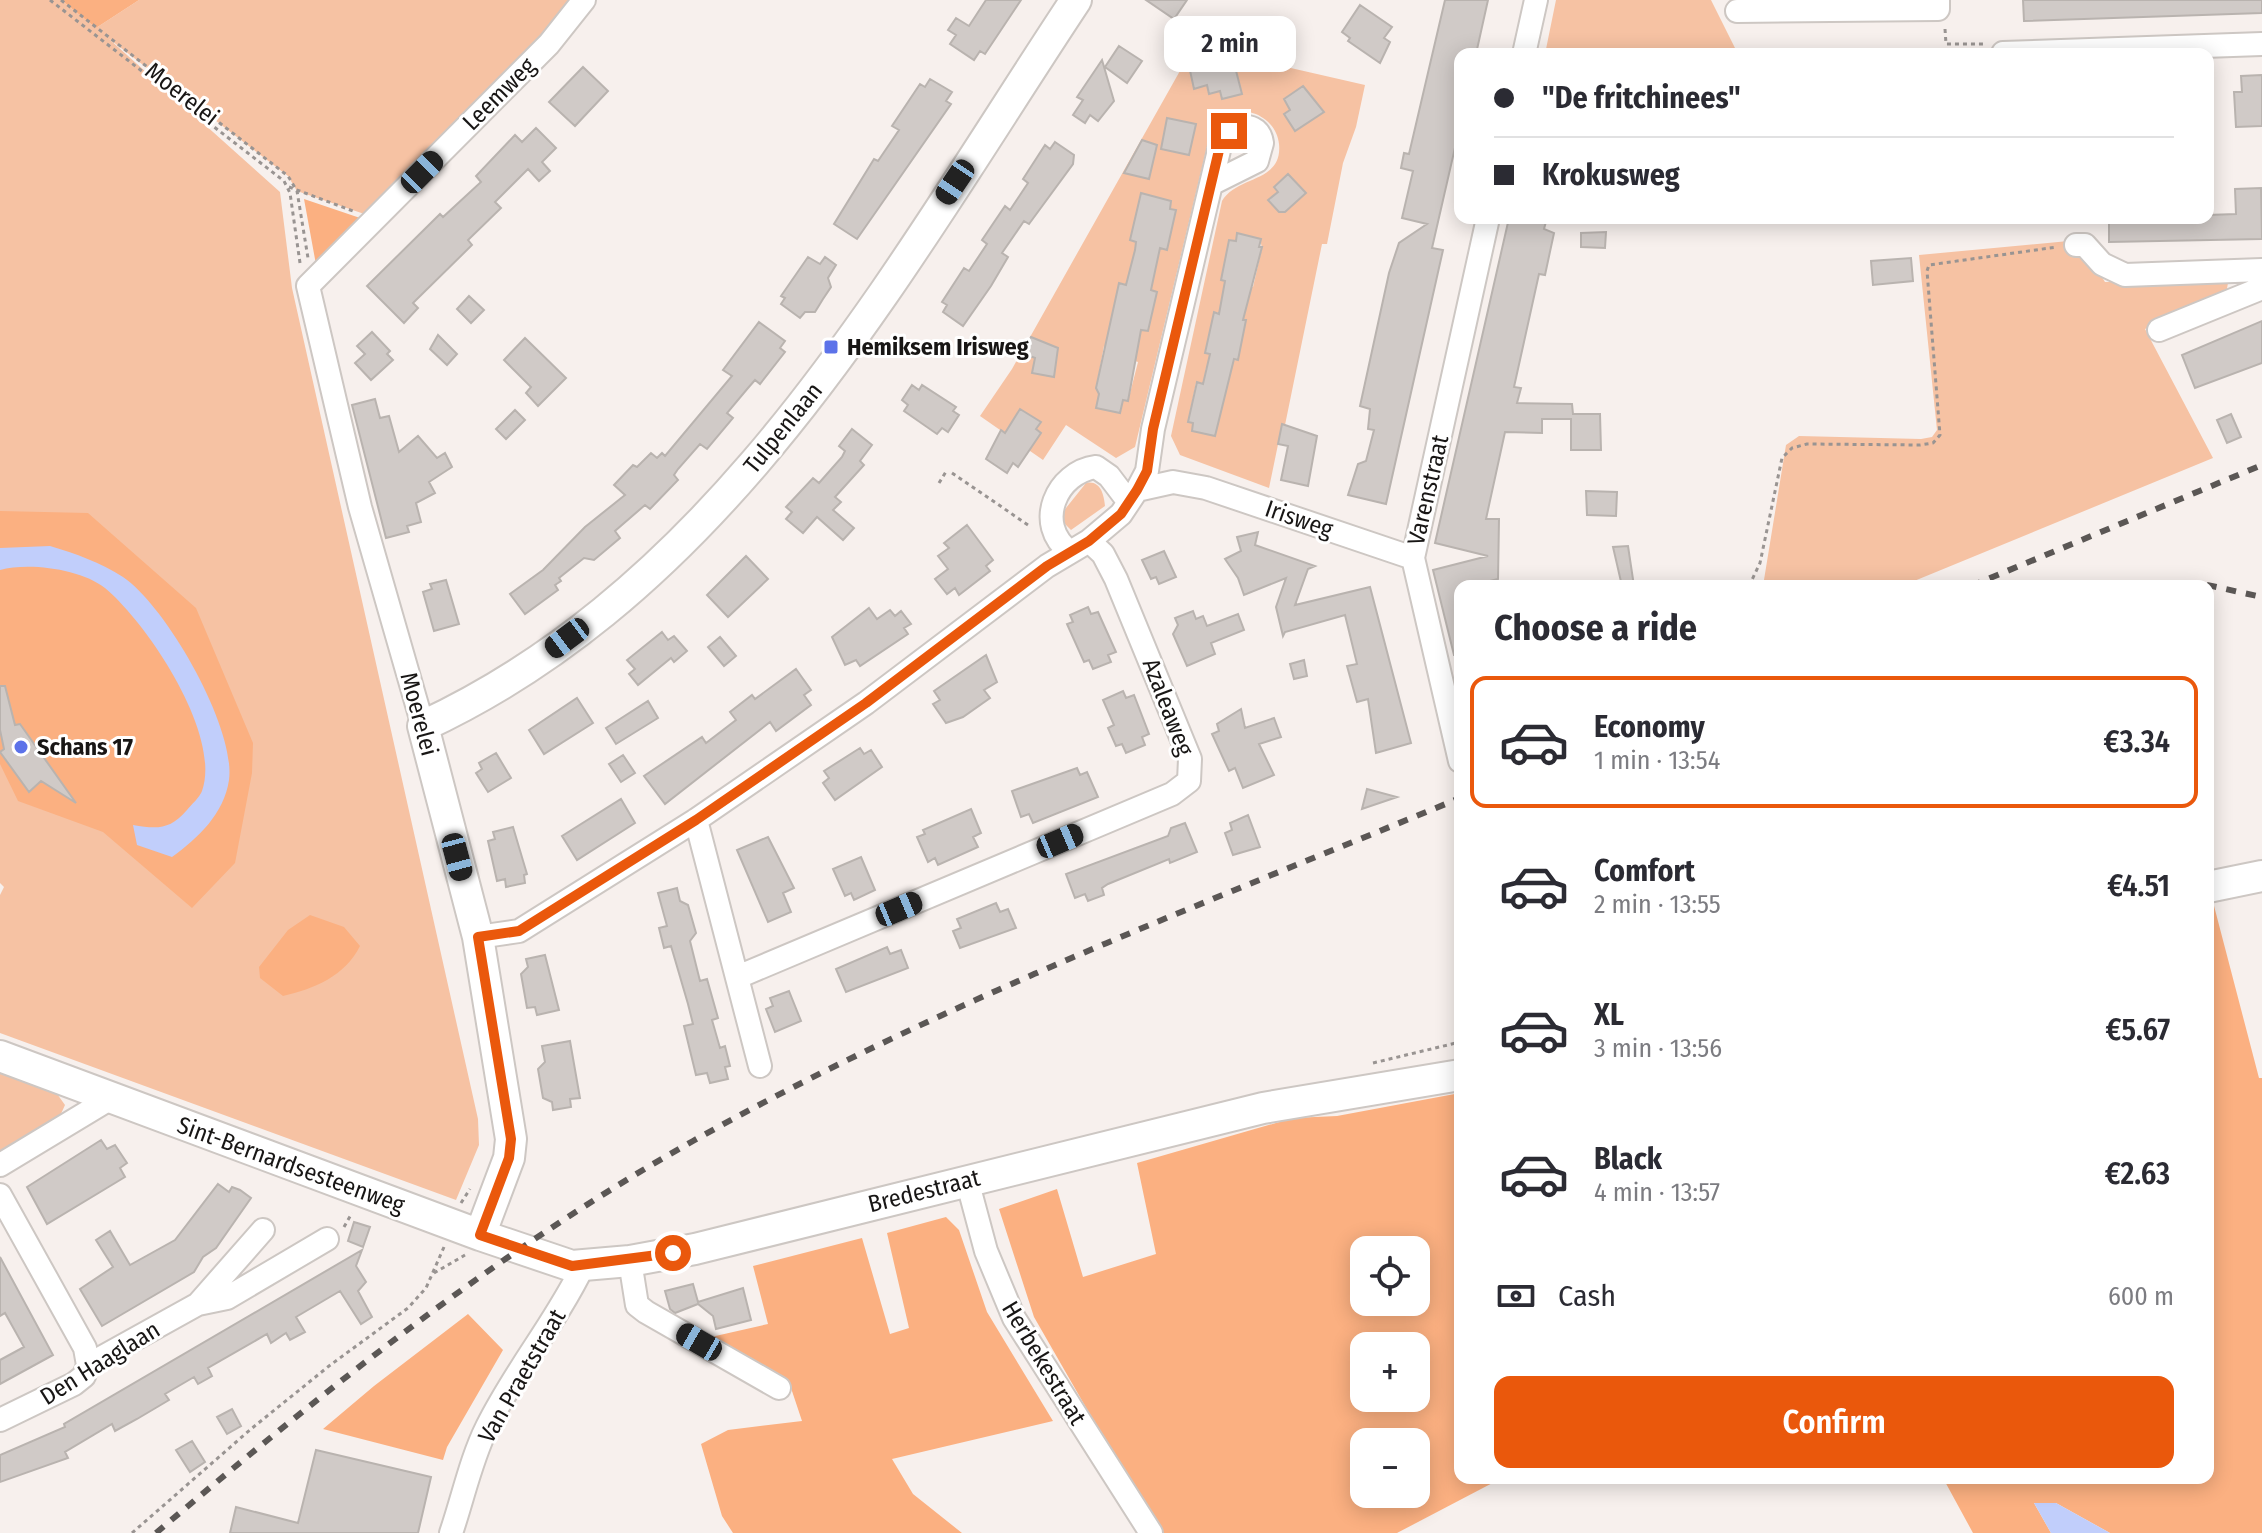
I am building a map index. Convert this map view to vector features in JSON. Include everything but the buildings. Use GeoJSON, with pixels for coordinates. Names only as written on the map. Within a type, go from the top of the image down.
{"type":"FeatureCollection","features":[{"type":"Feature","properties":{"kind":"main road","name":"Tulpenlaan"},"geometry":{"type":"LineString","coordinates":[[423,726],[466,707],[542,657],[644,577],[720,504],[836,361],[1076,0]]}},
{"type":"Feature","properties":{"kind":"main road","name":"Moerelei"},"geometry":{"type":"LineString","coordinates":[[423,726],[478,937],[511,1139],[509,1158],[474,1244]]}},
{"type":"Feature","properties":{"kind":"main road"},"geometry":{"type":"LineString","coordinates":[[2214,886],[2262,876]]}},
{"type":"Feature","properties":{"kind":"main road","name":"Sint-Bernardsesteenweg"},"geometry":{"type":"LineString","coordinates":[[0,1056],[474,1244],[583,1266]]}},
{"type":"Feature","properties":{"kind":"main road","name":"Bredestraat"},"geometry":{"type":"LineString","coordinates":[[1263,1108],[1288,1098],[1454,1057]]}},
{"type":"Feature","properties":{"kind":"main road","name":"Bredestraat"},"geometry":{"type":"LineString","coordinates":[[583,1266],[695,1249],[1263,1108],[1454,1076]]}},
{"type":"Feature","properties":{"kind":"street","name":"Leemweg"},"geometry":{"type":"LineString","coordinates":[[308,286],[549,44],[584,0]]}},
{"type":"Feature","properties":{"kind":"street"},"geometry":{"type":"LineString","coordinates":[[1525,48],[1536,0]]}},
{"type":"Feature","properties":{"kind":"street"},"geometry":{"type":"LineString","coordinates":[[1737,11],[1938,4]]}},
{"type":"Feature","properties":{"kind":"street"},"geometry":{"type":"LineString","coordinates":[[2147,48],[2262,44]]}},
{"type":"Feature","properties":{"kind":"street"},"geometry":{"type":"LineString","coordinates":[[478,937],[519,931],[696,820],[866,703],[1121,514],[1152,451],[1153,429],[1213,183]]}},
{"type":"Feature","properties":{"kind":"street","name":"Varenstraat"},"geometry":{"type":"LineString","coordinates":[[1454,735],[1413,558],[1487,224]]}},
{"type":"Feature","properties":{"kind":"street"},"geometry":{"type":"LineString","coordinates":[[2076,245],[2085,245],[2102,264],[2125,275],[2262,270]]}},
{"type":"Feature","properties":{"kind":"street","name":"Moerelei"},"geometry":{"type":"LineString","coordinates":[[308,286],[360,507],[423,726]]}},
{"type":"Feature","properties":{"kind":"street"},"geometry":{"type":"LineString","coordinates":[[2159,330],[2262,288]]}},
{"type":"Feature","properties":{"kind":"street","name":"Irisweg"},"geometry":{"type":"LineString","coordinates":[[1152,451],[1172,476],[1185,483],[1413,558]]}},
{"type":"Feature","properties":{"kind":"street"},"geometry":{"type":"LineString","coordinates":[[1080,546],[1053,533],[1049,519],[1052,507],[1072,477],[1082,469],[1096,467],[1132,496]]}},
{"type":"Feature","properties":{"kind":"street","name":"Irisweg"},"geometry":{"type":"LineString","coordinates":[[1132,496],[1185,483]]}},
{"type":"Feature","properties":{"kind":"street","name":"Azaleaweg"},"geometry":{"type":"LineString","coordinates":[[740,976],[1183,789],[1191,773],[1190,759],[1116,579],[1103,554],[1080,546]]}},
{"type":"Feature","properties":{"kind":"street"},"geometry":{"type":"LineString","coordinates":[[696,820],[740,976],[760,1066]]}},
{"type":"Feature","properties":{"kind":"street"},"geometry":{"type":"LineString","coordinates":[[0,1165],[111,1098]]}},
{"type":"Feature","properties":{"kind":"street","name":"Herbekestraat"},"geometry":{"type":"LineString","coordinates":[[967,1180],[986,1251],[1014,1318],[1151,1533]]}},
{"type":"Feature","properties":{"kind":"street"},"geometry":{"type":"LineString","coordinates":[[0,1195],[85,1348],[88,1365]]}},
{"type":"Feature","properties":{"kind":"street","name":"Den Haaglaan"},"geometry":{"type":"LineString","coordinates":[[198,1304],[263,1230]]}},
{"type":"Feature","properties":{"kind":"street","name":"Den Haaglaan"},"geometry":{"type":"LineString","coordinates":[[0,1420],[74,1384],[84,1376],[88,1365],[198,1304],[227,1298],[327,1239]]}},
{"type":"Feature","properties":{"kind":"street"},"geometry":{"type":"LineString","coordinates":[[630,1261],[637,1305],[779,1388]]}},
{"type":"Feature","properties":{"kind":"street","name":"Van Praetstraat"},"geometry":{"type":"LineString","coordinates":[[451,1533],[487,1428],[544,1331],[560,1312],[583,1266]]}},
{"type":"Feature","properties":{"kind":"path","name":"Moerelei"},"geometry":{"type":"LineString","coordinates":[[50,0],[288,186],[376,218]]}},
{"type":"Feature","properties":{"kind":"path","name":"Moerelei"},"geometry":{"type":"LineString","coordinates":[[61,0],[288,176],[297,191]]}},
{"type":"Feature","properties":{"kind":"path"},"geometry":{"type":"LineString","coordinates":[[1938,4],[1945,15],[1946,44],[2002,44],[2002,48]]}},
{"type":"Feature","properties":{"kind":"path"},"geometry":{"type":"LineString","coordinates":[[288,186],[301,270],[308,286]]}},
{"type":"Feature","properties":{"kind":"path"},"geometry":{"type":"LineString","coordinates":[[297,191],[309,270],[308,286]]}},
{"type":"Feature","properties":{"kind":"path"},"geometry":{"type":"LineString","coordinates":[[1752,580],[1760,563],[1782,458],[1792,448],[1807,444],[1920,445],[1933,443],[1940,435],[1929,265],[2076,245]]}},
{"type":"Feature","properties":{"kind":"path"},"geometry":{"type":"LineString","coordinates":[[939,483],[950,472],[1034,530],[1053,533]]}},
{"type":"Feature","properties":{"kind":"path"},"geometry":{"type":"LineString","coordinates":[[458,1211],[473,1186]]}},
{"type":"Feature","properties":{"kind":"path"},"geometry":{"type":"LineString","coordinates":[[132,1533],[307,1384],[420,1298],[448,1237]]}},
{"type":"Feature","properties":{"kind":"path"},"geometry":{"type":"LineString","coordinates":[[434,1273],[474,1244]]}},
{"type":"Feature","properties":{"kind":"shaded area"},"geometry":{"type":"Polygon","coordinates":[[[0,0],[61,0],[96,28],[139,0],[584,0],[376,218],[297,191],[288,176],[108,38],[280,192],[292,288],[478,1119],[479,1145],[456,1200],[0,1033],[0,895],[4,887],[0,883],[0,0]]]}},
{"type":"Feature","properties":{"kind":"shaded area"},"geometry":{"type":"Polygon","coordinates":[[[61,0],[139,0],[96,28],[61,0]]]}},
{"type":"Feature","properties":{"kind":"shaded area"},"geometry":{"type":"Polygon","coordinates":[[[1556,0],[1711,0],[1735,48],[1546,48],[1556,0]]]}},
{"type":"Feature","properties":{"kind":"shaded area"},"geometry":{"type":"Polygon","coordinates":[[[1194,46],[1365,85],[1356,127],[1343,163],[1327,244],[1322,244],[1269,488],[1180,455],[1171,436],[1222,201],[1238,187],[1267,172],[1278,157],[1276,133],[1259,115],[1246,112],[1227,114],[1210,134],[1135,447],[1116,458],[1066,425],[1043,460],[980,416],[1012,369],[1194,46]],[[1148,195],[1146,203],[1139,202],[1130,240],[1136,242],[1135,250],[1158,256],[1160,248],[1167,249],[1176,211],[1170,209],[1171,201],[1148,195]],[[1238,233],[1236,241],[1229,240],[1221,279],[1253,287],[1262,248],[1260,239],[1238,233]],[[1119,283],[1141,330],[1157,292],[1119,283]],[[1245,311],[1214,313],[1205,352],[1210,354],[1208,363],[1238,360],[1245,311]],[[1104,346],[1096,388],[1099,394],[1096,407],[1119,413],[1123,400],[1128,401],[1138,362],[1132,360],[1134,353],[1104,346]],[[1206,368],[1203,384],[1196,383],[1188,421],[1193,423],[1192,431],[1215,436],[1230,374],[1206,368]]]}},
{"type":"Feature","properties":{"kind":"shaded area"},"geometry":{"type":"Polygon","coordinates":[[[304,199],[366,220],[317,270],[304,199]]]}},
{"type":"Feature","properties":{"kind":"shaded area"},"geometry":{"type":"Polygon","coordinates":[[[2079,240],[2105,282],[2219,280],[2228,283],[2226,294],[2145,329],[2213,458],[1917,580],[1764,580],[1786,445],[1799,436],[1921,439],[1932,437],[1937,430],[1919,255],[2079,240]]]}},
{"type":"Feature","properties":{"kind":"shaded area"},"geometry":{"type":"Polygon","coordinates":[[[1086,483],[1098,486],[1105,506],[1071,530],[1062,521],[1062,513],[1086,483]]]}},
{"type":"Feature","properties":{"kind":"shaded area"},"geometry":{"type":"Polygon","coordinates":[[[0,511],[88,513],[196,608],[253,743],[252,773],[235,863],[192,908],[103,832],[18,801],[0,764],[0,511]]]}},
{"type":"Feature","properties":{"kind":"shaded area"},"geometry":{"type":"Polygon","coordinates":[[[2214,906],[2259,1078],[2262,1078],[2262,1533],[2110,1533],[2056,1503],[2034,1503],[2051,1533],[1973,1533],[1946,1484],[2214,1484],[2214,906]]]}},
{"type":"Feature","properties":{"kind":"shaded area"},"geometry":{"type":"Polygon","coordinates":[[[310,915],[344,927],[360,946],[346,965],[328,980],[283,996],[260,978],[259,967],[288,930],[310,915]]]}},
{"type":"Feature","properties":{"kind":"shaded area"},"geometry":{"type":"Polygon","coordinates":[[[0,1070],[55,1091],[65,1105],[60,1116],[0,1154],[0,1070]]]}},
{"type":"Feature","properties":{"kind":"shaded area"},"geometry":{"type":"Polygon","coordinates":[[[1454,1094],[1454,1484],[1491,1484],[1397,1533],[1158,1533],[1034,1317],[999,1209],[1057,1189],[1083,1277],[1156,1254],[1137,1163],[1293,1118],[1337,1116],[1454,1094]]]}},
{"type":"Feature","properties":{"kind":"shaded area"},"geometry":{"type":"Polygon","coordinates":[[[946,1217],[959,1230],[987,1312],[1053,1421],[892,1459],[913,1494],[962,1533],[733,1533],[722,1516],[701,1444],[728,1430],[802,1421],[791,1388],[711,1337],[768,1324],[753,1266],[862,1238],[890,1334],[909,1328],[887,1233],[946,1217]]]}},
{"type":"Feature","properties":{"kind":"shaded area"},"geometry":{"type":"Polygon","coordinates":[[[468,1314],[503,1350],[447,1447],[443,1460],[323,1429],[374,1386],[468,1314]]]}},
{"type":"Feature","properties":{"kind":"water"},"geometry":{"type":"Polygon","coordinates":[[[50,546],[106,567],[140,592],[177,640],[210,700],[228,757],[229,780],[216,814],[191,842],[172,857],[137,845],[133,825],[169,825],[181,817],[201,793],[205,767],[201,740],[191,711],[177,681],[141,626],[105,588],[83,576],[54,569],[25,567],[0,570],[0,548],[50,546]]]}},
{"type":"Feature","properties":{"kind":"water"},"geometry":{"type":"Polygon","coordinates":[[[2034,1503],[2056,1503],[2110,1533],[2051,1533],[2034,1503]]]}},
{"type":"Feature","properties":{"kind":"railway"},"geometry":{"type":"LineString","coordinates":[[1985,580],[2262,465]]}},
{"type":"Feature","properties":{"kind":"railway"},"geometry":{"type":"LineString","coordinates":[[2214,586],[2262,597]]}},
{"type":"Feature","properties":{"kind":"railway"},"geometry":{"type":"LineString","coordinates":[[156,1533],[349,1374],[483,1275],[621,1183],[693,1141],[786,1091],[975,1000],[1454,800]]}},
{"type":"Feature","properties":{"kind":"place","name":"Hemiksem Irisweg"},"geometry":{"type":"Point","coordinates":[831,347]}},
{"type":"Feature","properties":{"kind":"place","name":"Schans 17"},"geometry":{"type":"Point","coordinates":[21,747]}},
{"type":"Feature","properties":{"kind":"route"},"geometry":{"type":"LineString","coordinates":[[673,1253],[630,1261],[572,1266],[480,1235],[509,1158],[511,1139],[478,937],[519,931],[696,820],[866,703],[1047,566],[1089,541],[1121,514],[1147,471],[1153,429],[1220,146],[1229,131]]}}]}
